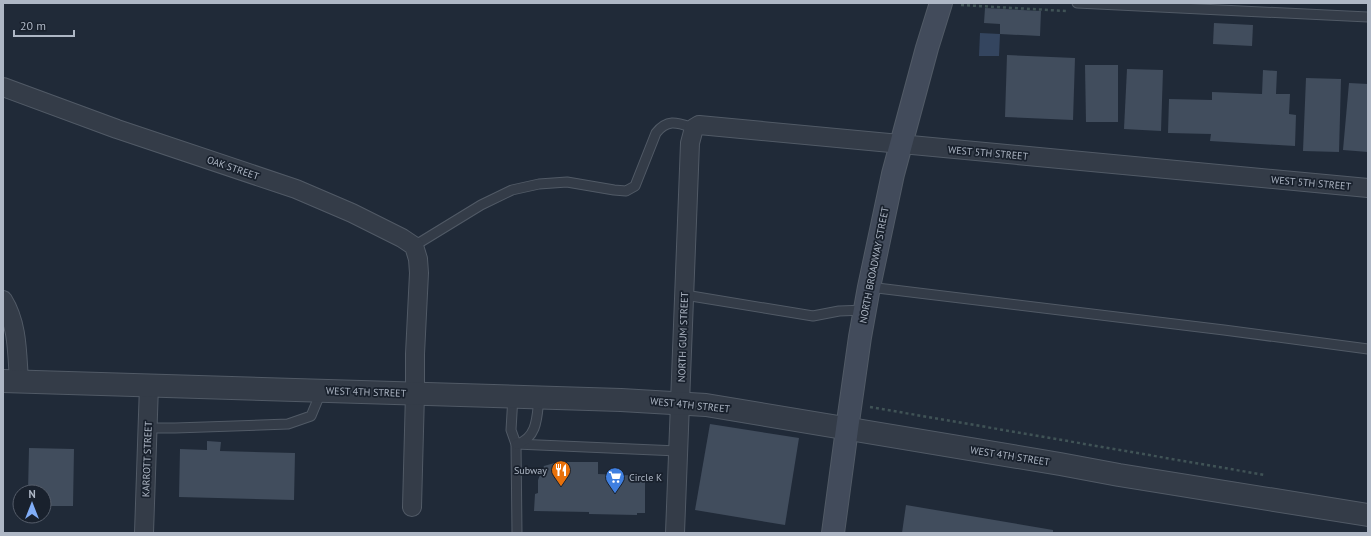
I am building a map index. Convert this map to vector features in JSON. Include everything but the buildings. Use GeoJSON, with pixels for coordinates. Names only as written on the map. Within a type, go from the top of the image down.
{"type":"FeatureCollection","features":[{"type":"Feature","properties":{"kind":"main road","name":"NORTH BROADWAY STREET"},"geometry":{"type":"LineString","coordinates":[[834,533],[847,429],[869,287],[893,174],[927,48],[941,3]]}},
{"type":"Feature","properties":{"kind":"street","name":"OAK STREET"},"geometry":{"type":"LineString","coordinates":[[3,87],[117,129],[296,189],[352,213],[402,238],[414,246]]}},
{"type":"Feature","properties":{"kind":"street","name":"WEST 5TH STREET"},"geometry":{"type":"LineString","coordinates":[[694,128],[699,125],[1368,188]]}},
{"type":"Feature","properties":{"kind":"street","name":"NORTH GUM STREET"},"geometry":{"type":"LineString","coordinates":[[675,533],[690,143],[694,128]]}},
{"type":"Feature","properties":{"kind":"street"},"geometry":{"type":"LineString","coordinates":[[412,507],[415,354],[418,292],[418,259],[414,246]]}},
{"type":"Feature","properties":{"kind":"street"},"geometry":{"type":"LineString","coordinates":[[3,300],[12,319],[16,334],[11,381]]}},
{"type":"Feature","properties":{"kind":"street","name":"WEST 4TH STREET"},"geometry":{"type":"LineString","coordinates":[[11,381],[513,396],[706,405],[1119,475],[1368,515]]}},
{"type":"Feature","properties":{"kind":"street","name":"KARROTT STREET"},"geometry":{"type":"LineString","coordinates":[[144,533],[150,385]]}},
{"type":"Feature","properties":{"kind":"lane"},"geometry":{"type":"LineString","coordinates":[[1077,3],[1368,17]]}},
{"type":"Feature","properties":{"kind":"lane"},"geometry":{"type":"LineString","coordinates":[[414,246],[481,205],[512,190],[539,184],[567,182],[626,191],[635,186],[656,133],[660,127],[667,123],[677,123],[694,128]]}},
{"type":"Feature","properties":{"kind":"lane"},"geometry":{"type":"LineString","coordinates":[[869,287],[1368,349]]}},
{"type":"Feature","properties":{"kind":"lane"},"geometry":{"type":"LineString","coordinates":[[685,295],[813,316],[839,311],[865,310]]}},
{"type":"Feature","properties":{"kind":"lane"},"geometry":{"type":"LineString","coordinates":[[148,428],[288,424],[311,416],[321,390]]}},
{"type":"Feature","properties":{"kind":"lane"},"geometry":{"type":"LineString","coordinates":[[513,396],[511,430],[516,444],[517,533]]}},
{"type":"Feature","properties":{"kind":"lane"},"geometry":{"type":"LineString","coordinates":[[516,444],[525,442],[534,429],[539,397]]}},
{"type":"Feature","properties":{"kind":"lane"},"geometry":{"type":"LineString","coordinates":[[516,444],[678,451]]}},
{"type":"Feature","properties":{"kind":"path"},"geometry":{"type":"LineString","coordinates":[[871,399],[870,407],[1267,476]]}},
{"type":"Feature","properties":{"kind":"water"},"geometry":{"type":"Polygon","coordinates":[[[980,33],[1000,34],[999,56],[979,56],[980,33]]]}},
{"type":"Feature","properties":{"kind":"place","name":"Subway"},"geometry":{"type":"Point","coordinates":[561,487]}},
{"type":"Feature","properties":{"kind":"place","name":"Circle K"},"geometry":{"type":"Point","coordinates":[615,494]}}]}
